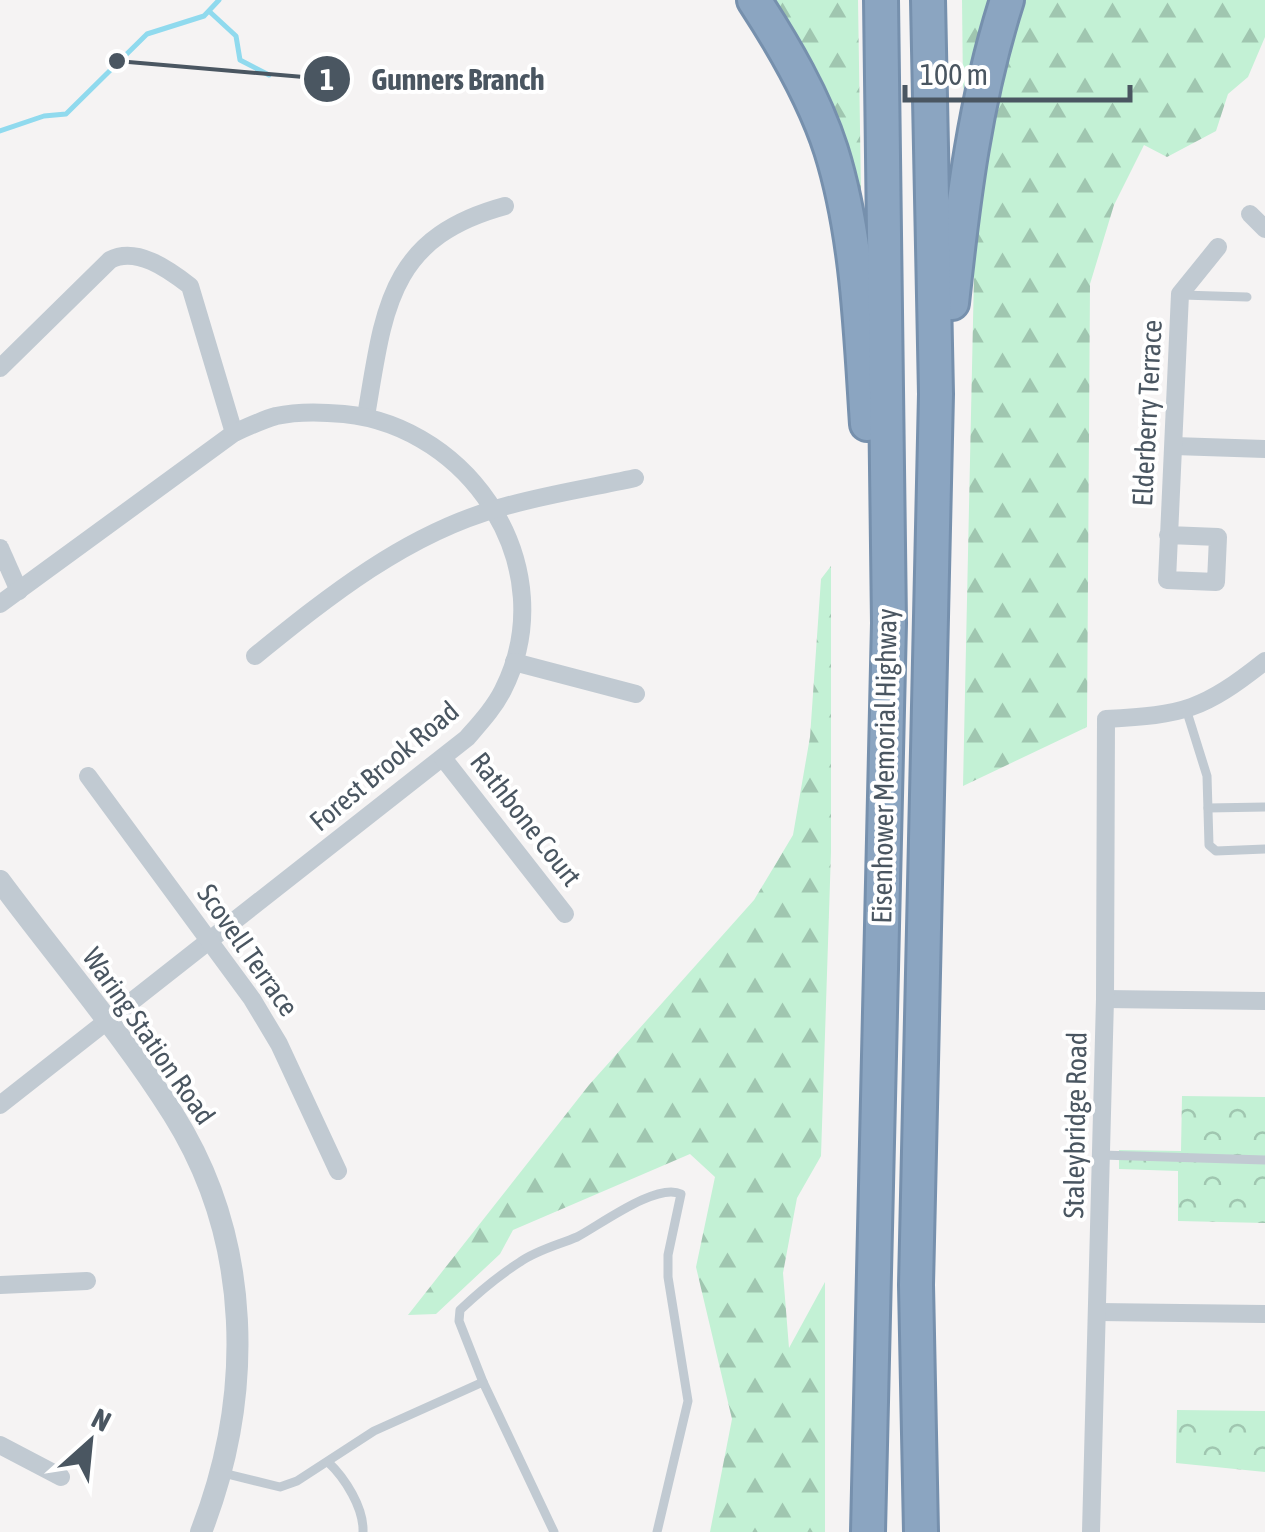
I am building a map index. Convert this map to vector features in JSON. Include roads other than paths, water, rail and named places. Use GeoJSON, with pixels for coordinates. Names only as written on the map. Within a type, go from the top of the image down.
{"type":"FeatureCollection","features":[{"type":"Feature","properties":{"kind":"highway"},"geometry":{"type":"LineString","coordinates":[[754,0],[783,44],[814,108],[830,147],[845,206],[865,395],[886,713]]}},
{"type":"Feature","properties":{"kind":"highway","name":"Eisenhower Memorial Highway"},"geometry":{"type":"LineString","coordinates":[[868,1532],[889,623],[880,0]]}},
{"type":"Feature","properties":{"kind":"highway"},"geometry":{"type":"LineString","coordinates":[[921,1532],[916,1284],[935,462],[928,0]]}},
{"type":"Feature","properties":{"kind":"highway"},"geometry":{"type":"LineString","coordinates":[[935,462],[968,147],[982,77],[1006,0]]}},
{"type":"Feature","properties":{"kind":"street"},"geometry":{"type":"LineString","coordinates":[[366,416],[384,311],[399,277],[423,244],[447,228],[505,206]]}},
{"type":"Feature","properties":{"kind":"street"},"geometry":{"type":"LineString","coordinates":[[1250,214],[1265,228]]}},
{"type":"Feature","properties":{"kind":"street","name":"Elderberry Terrace"},"geometry":{"type":"LineString","coordinates":[[1168,536],[1180,294],[1218,246]]}},
{"type":"Feature","properties":{"kind":"street"},"geometry":{"type":"LineString","coordinates":[[0,368],[110,260],[122,254],[136,255],[190,286],[234,433]]}},
{"type":"Feature","properties":{"kind":"street","name":"Forest Brook Road"},"geometry":{"type":"LineString","coordinates":[[0,604],[234,433],[276,416],[322,412],[366,416],[403,428],[443,450],[474,479],[496,508],[507,535],[522,603],[514,662],[487,715],[443,758],[0,1105]]}},
{"type":"Feature","properties":{"kind":"street"},"geometry":{"type":"LineString","coordinates":[[1174,446],[1265,449]]}},
{"type":"Feature","properties":{"kind":"street"},"geometry":{"type":"LineString","coordinates":[[255,656],[372,566],[431,535],[496,508],[635,478]]}},
{"type":"Feature","properties":{"kind":"street"},"geometry":{"type":"LineString","coordinates":[[0,548],[20,591]]}},
{"type":"Feature","properties":{"kind":"street"},"geometry":{"type":"LineString","coordinates":[[1187,712],[1224,694],[1265,661]]}},
{"type":"Feature","properties":{"kind":"street"},"geometry":{"type":"LineString","coordinates":[[514,662],[636,694]]}},
{"type":"Feature","properties":{"kind":"street","name":"Staleybridge Road"},"geometry":{"type":"LineString","coordinates":[[1091,1532],[1105,1000],[1106,719],[1187,712]]}},
{"type":"Feature","properties":{"kind":"street","name":"Rathbone Court"},"geometry":{"type":"LineString","coordinates":[[443,758],[564,914]]}},
{"type":"Feature","properties":{"kind":"street","name":"Scovell Terrace"},"geometry":{"type":"LineString","coordinates":[[88,776],[280,1044],[338,1170]]}},
{"type":"Feature","properties":{"kind":"street","name":"Waring Station Road"},"geometry":{"type":"LineString","coordinates":[[0,881],[181,1128],[198,1159],[228,1246],[239,1345],[236,1396],[223,1473],[201,1532]]}},
{"type":"Feature","properties":{"kind":"street"},"geometry":{"type":"LineString","coordinates":[[1105,1000],[1265,1001]]}},
{"type":"Feature","properties":{"kind":"street"},"geometry":{"type":"LineString","coordinates":[[0,1285],[87,1281]]}},
{"type":"Feature","properties":{"kind":"street"},"geometry":{"type":"LineString","coordinates":[[1098,1312],[1265,1314]]}},
{"type":"Feature","properties":{"kind":"street"},"geometry":{"type":"LineString","coordinates":[[0,1444],[61,1476]]}},
{"type":"Feature","properties":{"kind":"lane"},"geometry":{"type":"LineString","coordinates":[[1180,294],[1247,298]]}},
{"type":"Feature","properties":{"kind":"lane"},"geometry":{"type":"LineString","coordinates":[[1187,712],[1207,776],[1209,845],[1216,851],[1265,849]]}},
{"type":"Feature","properties":{"kind":"lane"},"geometry":{"type":"LineString","coordinates":[[1208,808],[1265,807]]}},
{"type":"Feature","properties":{"kind":"lane"},"geometry":{"type":"LineString","coordinates":[[1102,1156],[1265,1160]]}},
{"type":"Feature","properties":{"kind":"lane"},"geometry":{"type":"LineString","coordinates":[[554,1532],[484,1382],[460,1321],[460,1310],[524,1259],[669,1190],[681,1194],[668,1255],[668,1277],[688,1401],[657,1532]]}},
{"type":"Feature","properties":{"kind":"lane"},"geometry":{"type":"LineString","coordinates":[[223,1473],[280,1486],[328,1462],[374,1431],[484,1382]]}},
{"type":"Feature","properties":{"kind":"lane"},"geometry":{"type":"LineString","coordinates":[[328,1462],[341,1474],[360,1514],[363,1532]]}},
{"type":"Feature","properties":{"kind":"waterway"},"geometry":{"type":"LineString","coordinates":[[0,131],[44,116],[66,114],[147,34],[204,16],[219,0]]}},
{"type":"Feature","properties":{"kind":"waterway"},"geometry":{"type":"LineString","coordinates":[[210,12],[236,36],[240,60],[269,75]]}},
{"type":"Feature","properties":{"kind":"place","name":"Gunners Branch"},"geometry":{"type":"Point","coordinates":[117,61]}}]}
